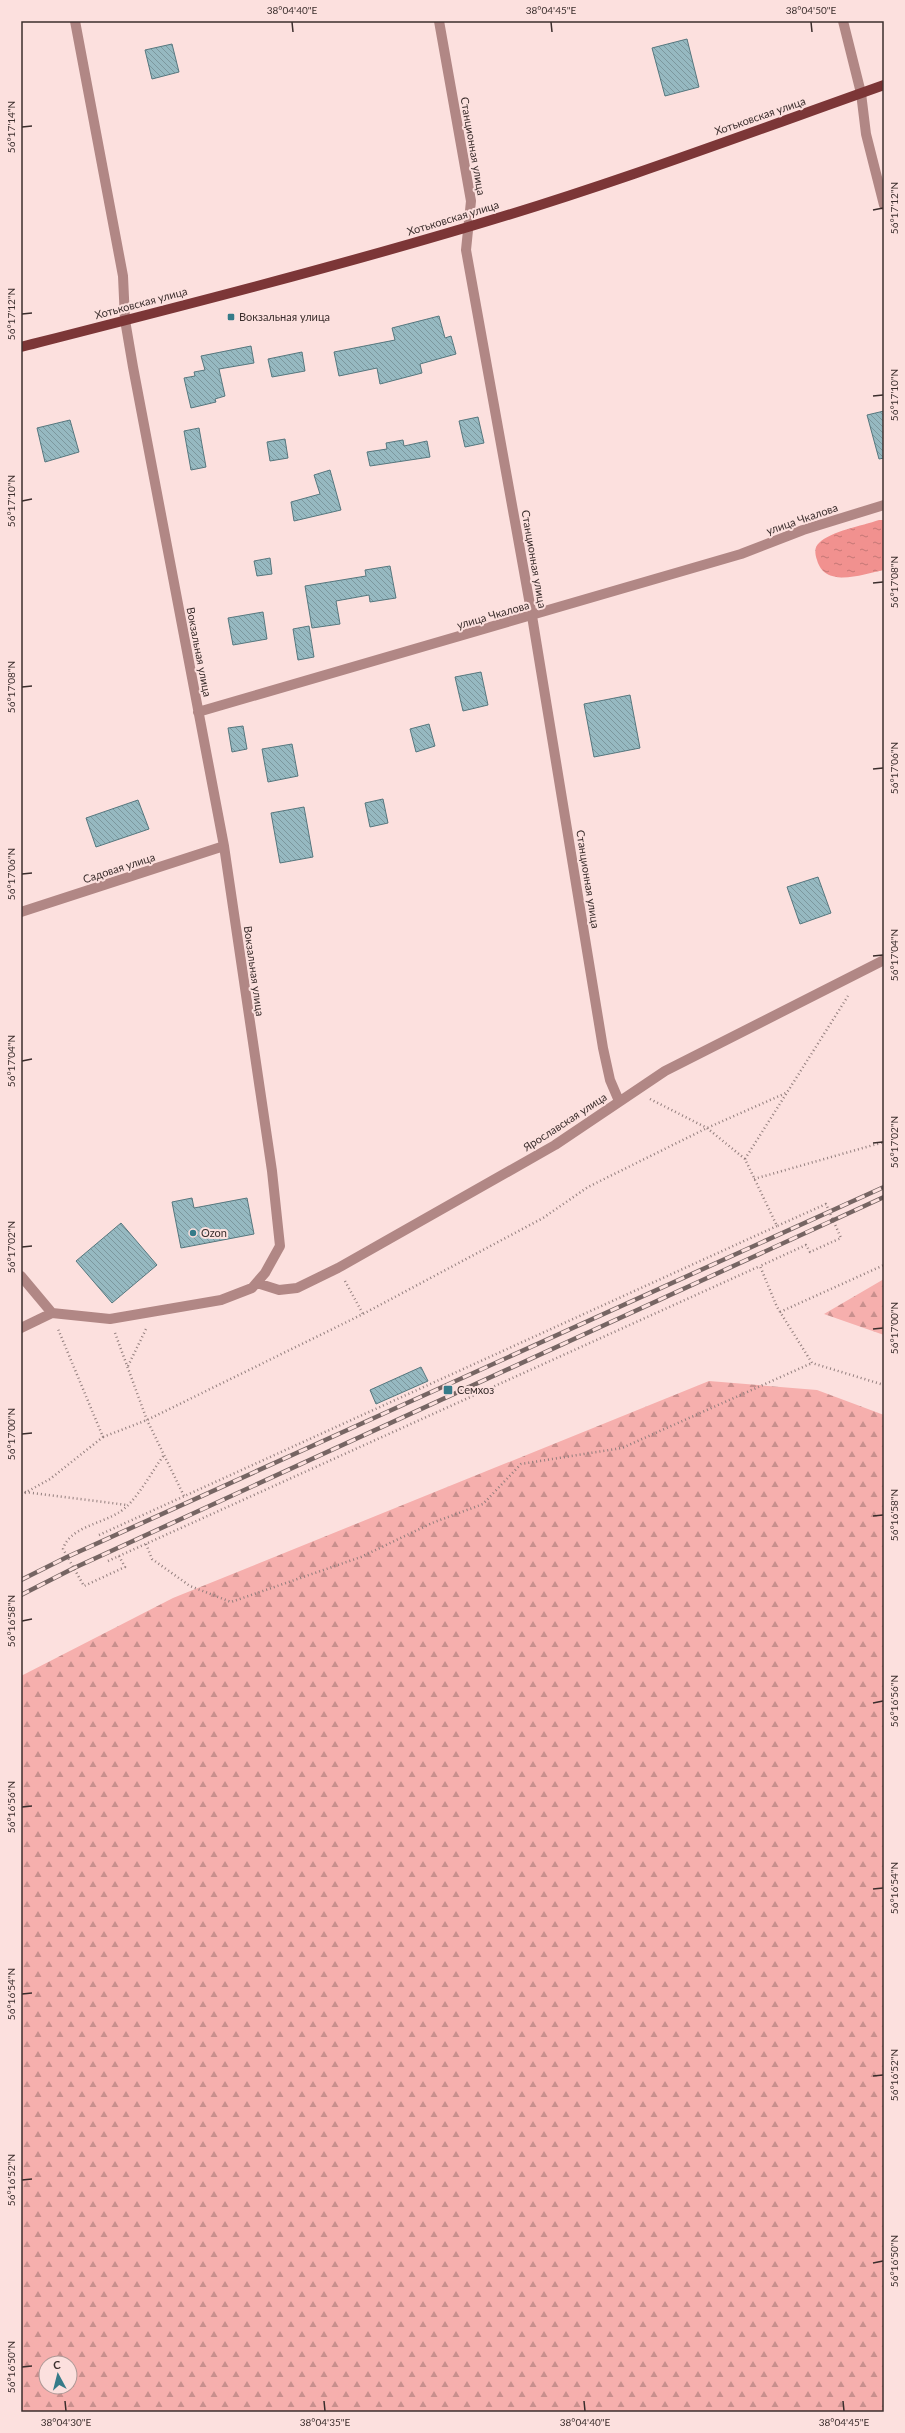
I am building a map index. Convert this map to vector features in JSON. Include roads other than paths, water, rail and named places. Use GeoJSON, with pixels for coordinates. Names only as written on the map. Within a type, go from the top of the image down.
{"type":"FeatureCollection","features":[{"type":"Feature","properties":{"kind":"main road","name":"Хотьковская улица"},"geometry":{"type":"LineString","coordinates":[[21,347],[470,227],[659,164],[884,84]]}},
{"type":"Feature","properties":{"kind":"street","name":"Вокзальная улица"},"geometry":{"type":"LineString","coordinates":[[75,21],[123,276],[125,320],[224,846],[272,1171],[280,1246],[265,1274],[257,1283]]}},
{"type":"Feature","properties":{"kind":"street","name":"Станционная улица"},"geometry":{"type":"LineString","coordinates":[[439,21],[471,201],[470,227],[466,250],[532,616],[603,1048],[610,1080],[623,1098]]}},
{"type":"Feature","properties":{"kind":"street"},"geometry":{"type":"LineString","coordinates":[[843,21],[861,93],[866,134],[884,205]]}},
{"type":"Feature","properties":{"kind":"street","name":"улица Чкалова"},"geometry":{"type":"LineString","coordinates":[[198,712],[741,554],[803,530],[884,505]]}},
{"type":"Feature","properties":{"kind":"street","name":"Садовая улица"},"geometry":{"type":"LineString","coordinates":[[21,912],[224,846]]}},
{"type":"Feature","properties":{"kind":"street","name":"Ярославская улица"},"geometry":{"type":"LineString","coordinates":[[257,1283],[279,1290],[296,1288],[338,1268],[554,1145],[665,1071],[884,960]]}},
{"type":"Feature","properties":{"kind":"street"},"geometry":{"type":"LineString","coordinates":[[21,1276],[52,1314]]}},
{"type":"Feature","properties":{"kind":"street"},"geometry":{"type":"LineString","coordinates":[[21,1328],[52,1314],[110,1319],[221,1300],[252,1288],[257,1283]]}},
{"type":"Feature","properties":{"kind":"water"},"geometry":{"type":"Polygon","coordinates":[[[879,520],[884,520],[884,570],[856,576],[836,577],[821,569],[815,553],[816,546],[819,543],[831,535],[879,520]]]}},
{"type":"Feature","properties":{"kind":"railway"},"geometry":{"type":"LineString","coordinates":[[21,1580],[67,1557],[884,1187]]}},
{"type":"Feature","properties":{"kind":"railway"},"geometry":{"type":"LineString","coordinates":[[21,1595],[74,1568],[884,1197]]}},
{"type":"Feature","properties":{"kind":"place","name":"Вокзальная улица"},"geometry":{"type":"Point","coordinates":[231,317]}},
{"type":"Feature","properties":{"kind":"place","name":"Ozon"},"geometry":{"type":"Point","coordinates":[193,1233]}},
{"type":"Feature","properties":{"kind":"place","name":"Семхоз"},"geometry":{"type":"Point","coordinates":[448,1390]}}]}
